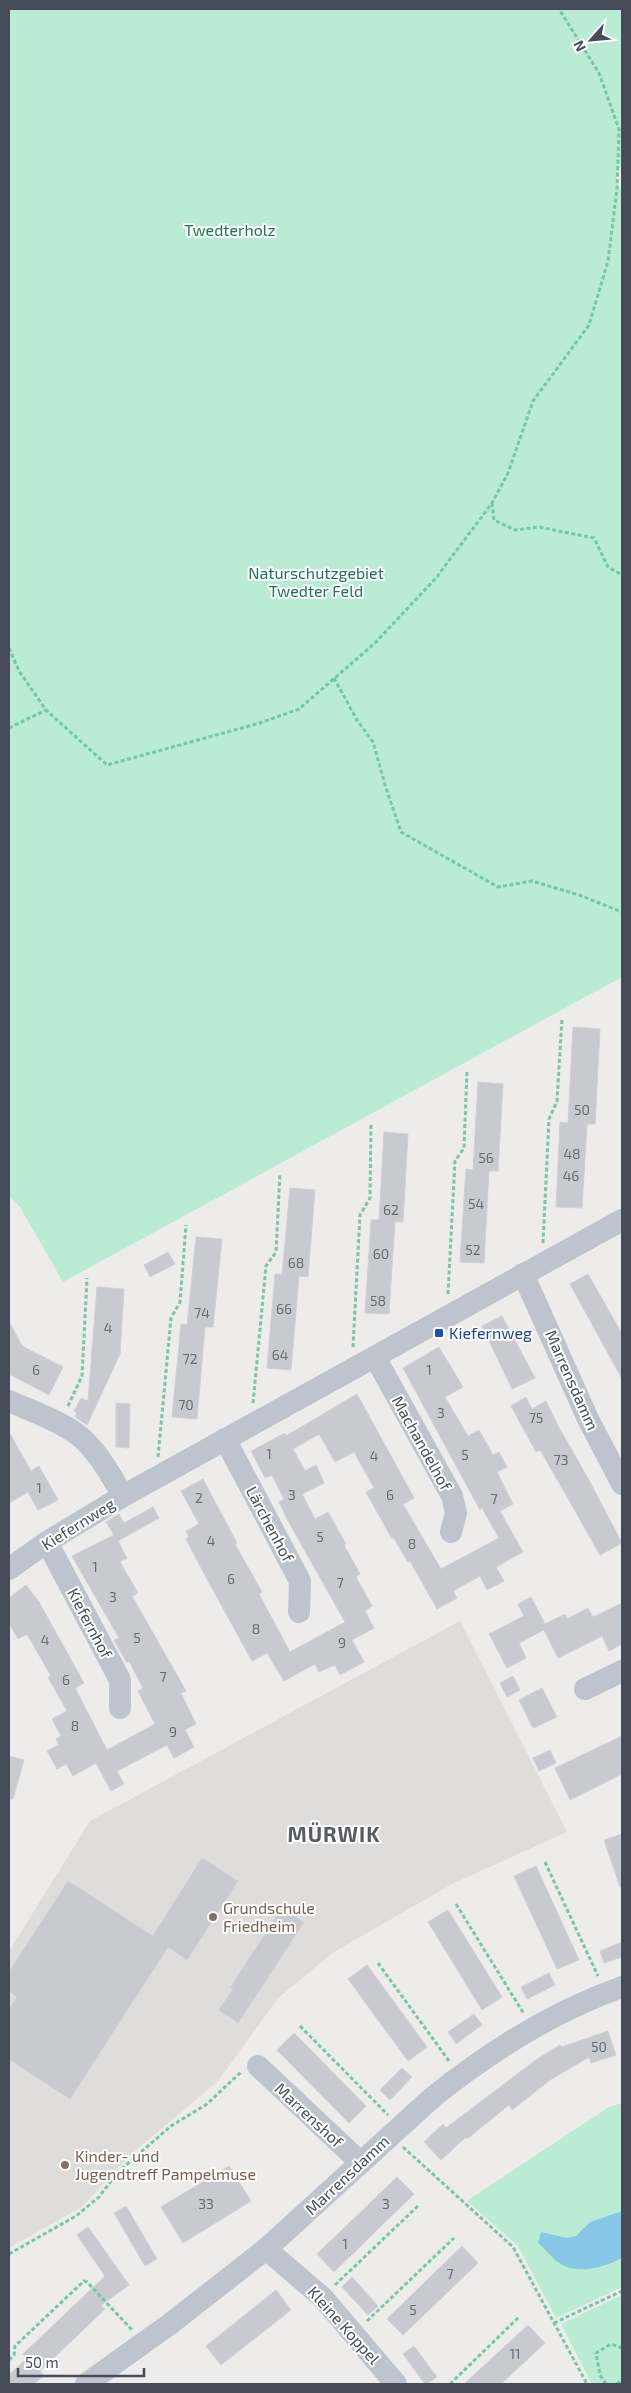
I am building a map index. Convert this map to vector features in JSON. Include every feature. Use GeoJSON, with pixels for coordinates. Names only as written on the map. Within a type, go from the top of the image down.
{"type":"FeatureCollection","features":[{"type":"Feature","properties":{"kind":"street","name":"Kiefernweg"},"geometry":{"type":"LineString","coordinates":[[9,1569],[47,1542],[123,1496],[622,1220]]}},
{"type":"Feature","properties":{"kind":"street","name":"Marrensdamm"},"geometry":{"type":"LineString","coordinates":[[523,1274],[588,1419],[622,1484]]}},
{"type":"Feature","properties":{"kind":"street","name":"Machandelhof"},"geometry":{"type":"LineString","coordinates":[[367,1361],[452,1496],[456,1513],[452,1532]]}},
{"type":"Feature","properties":{"kind":"street"},"geometry":{"type":"LineString","coordinates":[[9,1400],[84,1440],[104,1463],[123,1496]]}},
{"type":"Feature","properties":{"kind":"street","name":"Lärchenhof"},"geometry":{"type":"LineString","coordinates":[[225,1439],[300,1581],[299,1612]]}},
{"type":"Feature","properties":{"kind":"street","name":"Kiefernhof"},"geometry":{"type":"LineString","coordinates":[[47,1542],[120,1680],[120,1708]]}},
{"type":"Feature","properties":{"kind":"street"},"geometry":{"type":"LineString","coordinates":[[585,1689],[622,1671]]}},
{"type":"Feature","properties":{"kind":"street","name":"Marrensdamm"},"geometry":{"type":"LineString","coordinates":[[86,2384],[146,2342],[266,2249],[396,2130],[460,2075],[495,2050],[533,2029],[614,1990]]}},
{"type":"Feature","properties":{"kind":"street","name":"Marrenshof"},"geometry":{"type":"LineString","coordinates":[[258,2066],[361,2163]]}},
{"type":"Feature","properties":{"kind":"street","name":"Kleine Koppel"},"geometry":{"type":"LineString","coordinates":[[266,2249],[322,2298],[396,2384]]}},
{"type":"Feature","properties":{"kind":"path"},"geometry":{"type":"LineString","coordinates":[[9,648],[19,672],[46,710],[107,765],[260,723],[299,709],[375,643],[436,578],[492,503],[508,473],[532,401],[589,325],[608,261],[617,189],[620,128],[599,73],[559,9]]}},
{"type":"Feature","properties":{"kind":"path"},"geometry":{"type":"LineString","coordinates":[[492,503],[494,520],[515,530],[539,527],[594,538],[608,567],[622,575]]}},
{"type":"Feature","properties":{"kind":"path"},"geometry":{"type":"LineString","coordinates":[[334,678],[357,720],[373,742],[401,832],[498,887],[532,881],[579,895],[622,912]]}},
{"type":"Feature","properties":{"kind":"path"},"geometry":{"type":"LineString","coordinates":[[9,728],[46,710]]}},
{"type":"Feature","properties":{"kind":"path"},"geometry":{"type":"LineString","coordinates":[[548,1260],[542,1249],[549,1119],[557,1101],[562,1018]]}},
{"type":"Feature","properties":{"kind":"path"},"geometry":{"type":"LineString","coordinates":[[454,1313],[447,1300],[455,1161],[464,1148],[467,1071]]}},
{"type":"Feature","properties":{"kind":"path"},"geometry":{"type":"LineString","coordinates":[[367,1361],[353,1353],[360,1215],[370,1198],[371,1125]]}},
{"type":"Feature","properties":{"kind":"path"},"geometry":{"type":"LineString","coordinates":[[261,1419],[252,1403],[266,1266],[276,1252],[280,1173]]}},
{"type":"Feature","properties":{"kind":"path"},"geometry":{"type":"LineString","coordinates":[[164,1473],[157,1460],[171,1318],[180,1302],[186,1225]]}},
{"type":"Feature","properties":{"kind":"path"},"geometry":{"type":"LineString","coordinates":[[59,1425],[82,1376],[87,1278]]}},
{"type":"Feature","properties":{"kind":"path"},"geometry":{"type":"LineString","coordinates":[[545,1862],[614,1990]]}},
{"type":"Feature","properties":{"kind":"path"},"geometry":{"type":"LineString","coordinates":[[456,1904],[533,2029]]}},
{"type":"Feature","properties":{"kind":"path"},"geometry":{"type":"LineString","coordinates":[[378,1963],[460,2075]]}},
{"type":"Feature","properties":{"kind":"path"},"geometry":{"type":"LineString","coordinates":[[300,2026],[390,2117],[404,2148],[514,2247],[587,2384]]}},
{"type":"Feature","properties":{"kind":"path"},"geometry":{"type":"LineString","coordinates":[[9,2254],[76,2216],[99,2197],[118,2172],[171,2126],[207,2104],[246,2067],[258,2066]]}},
{"type":"Feature","properties":{"kind":"path"},"geometry":{"type":"LineString","coordinates":[[322,2298],[419,2205]]}},
{"type":"Feature","properties":{"kind":"path"},"geometry":{"type":"LineString","coordinates":[[354,2334],[454,2238]]}},
{"type":"Feature","properties":{"kind":"path"},"geometry":{"type":"LineString","coordinates":[[9,2360],[14,2355],[16,2346],[84,2281],[146,2342]]}},
{"type":"Feature","properties":{"kind":"path"},"geometry":{"type":"LineString","coordinates":[[554,2323],[622,2291]]}},
{"type":"Feature","properties":{"kind":"path"},"geometry":{"type":"LineString","coordinates":[[450,2384],[520,2316]]}},
{"type":"Feature","properties":{"kind":"path"},"geometry":{"type":"LineString","coordinates":[[606,2384],[600,2375],[596,2353],[611,2344],[622,2348]]}},
{"type":"Feature","properties":{"kind":"path"},"geometry":{"type":"LineString","coordinates":[[617,2384],[622,2380]]}},
{"type":"Feature","properties":{"kind":"shaded area","name":"Grundschule Friedheim"},"geometry":{"type":"Polygon","coordinates":[[[460,1621],[567,1832],[454,1883],[334,1952],[278,1998],[218,2081],[129,2156],[83,2206],[9,2248],[9,1951],[90,1821],[460,1621]]]}},
{"type":"Feature","properties":{"kind":"green space","name":"Twedterholz"},"geometry":{"type":"Polygon","coordinates":[[[9,9],[622,9],[622,159],[616,181],[622,192],[622,977],[63,1282],[20,1207],[9,1196],[9,9]]]}},
{"type":"Feature","properties":{"kind":"green space"},"geometry":{"type":"Polygon","coordinates":[[[622,2103],[622,2287],[556,2318],[518,2246],[467,2201],[609,2107],[622,2103]]]}},
{"type":"Feature","properties":{"kind":"green space"},"geometry":{"type":"Polygon","coordinates":[[[622,2295],[622,2384],[592,2384],[561,2324],[622,2295]]]}},
{"type":"Feature","properties":{"kind":"water"},"geometry":{"type":"Polygon","coordinates":[[[622,2211],[622,2258],[608,2264],[590,2269],[573,2269],[555,2260],[538,2243],[541,2232],[567,2238],[576,2236],[590,2222],[622,2211]]]}},
{"type":"Feature","properties":{"kind":"building"},"geometry":{"type":"Polygon","coordinates":[[[573,1027],[600,1029],[595,1124],[587,1124],[582,1208],[556,1207],[560,1122],[568,1123],[573,1027]]]}},
{"type":"Feature","properties":{"kind":"building"},"geometry":{"type":"Polygon","coordinates":[[[478,1082],[503,1084],[498,1171],[489,1171],[484,1263],[460,1262],[466,1169],[473,1170],[478,1082]]]}},
{"type":"Feature","properties":{"kind":"building"},"geometry":{"type":"Polygon","coordinates":[[[384,1132],[408,1134],[403,1222],[395,1221],[389,1314],[365,1313],[371,1220],[379,1220],[384,1132]]]}},
{"type":"Feature","properties":{"kind":"building"},"geometry":{"type":"Polygon","coordinates":[[[290,1188],[315,1190],[308,1277],[299,1276],[291,1370],[267,1368],[275,1274],[282,1275],[290,1188]]]}},
{"type":"Feature","properties":{"kind":"building"},"geometry":{"type":"Polygon","coordinates":[[[196,1237],[222,1239],[213,1327],[205,1327],[197,1419],[172,1417],[181,1324],[187,1325],[196,1237]]]}},
{"type":"Feature","properties":{"kind":"building"},"geometry":{"type":"Polygon","coordinates":[[[168,1252],[175,1264],[150,1277],[144,1265],[168,1252]]]}},
{"type":"Feature","properties":{"kind":"building"},"geometry":{"type":"Polygon","coordinates":[[[588,1274],[622,1334],[622,1379],[570,1284],[588,1274]]]}},
{"type":"Feature","properties":{"kind":"building"},"geometry":{"type":"Polygon","coordinates":[[[97,1287],[124,1289],[120,1354],[87,1425],[75,1417],[77,1413],[74,1411],[81,1398],[88,1401],[97,1287]]]}},
{"type":"Feature","properties":{"kind":"building"},"geometry":{"type":"Polygon","coordinates":[[[502,1316],[535,1378],[512,1389],[482,1326],[502,1316]]]}},
{"type":"Feature","properties":{"kind":"building"},"geometry":{"type":"Polygon","coordinates":[[[9,1321],[22,1346],[63,1367],[49,1395],[9,1374],[9,1321]]]}},
{"type":"Feature","properties":{"kind":"building"},"geometry":{"type":"Polygon","coordinates":[[[439,1347],[463,1387],[445,1397],[468,1436],[479,1430],[493,1455],[499,1452],[507,1467],[497,1472],[513,1504],[500,1511],[523,1552],[496,1567],[504,1581],[487,1590],[480,1576],[453,1591],[457,1598],[437,1609],[410,1561],[408,1562],[393,1537],[392,1539],[366,1492],[374,1488],[354,1452],[335,1462],[319,1434],[293,1449],[305,1471],[316,1465],[324,1483],[302,1494],[315,1519],[328,1512],[346,1544],[344,1545],[360,1574],[356,1577],[372,1606],[365,1611],[374,1628],[352,1640],[364,1662],[340,1675],[335,1665],[319,1672],[315,1664],[284,1681],[267,1653],[252,1661],[208,1581],[186,1539],[189,1537],[186,1531],[199,1524],[181,1491],[203,1479],[237,1543],[235,1544],[262,1592],[259,1594],[290,1652],[345,1622],[287,1519],[279,1502],[284,1499],[272,1475],[265,1478],[251,1451],[285,1433],[286,1436],[357,1394],[414,1498],[403,1504],[441,1569],[499,1538],[482,1508],[480,1510],[403,1368],[439,1347]]]}},
{"type":"Feature","properties":{"kind":"building"},"geometry":{"type":"Polygon","coordinates":[[[526,1397],[532,1409],[546,1401],[622,1543],[600,1555],[540,1450],[536,1452],[511,1406],[526,1397]]]}},
{"type":"Feature","properties":{"kind":"building"},"geometry":{"type":"Polygon","coordinates":[[[116,1403],[130,1404],[129,1448],[116,1447],[116,1403]]]}},
{"type":"Feature","properties":{"kind":"building"},"geometry":{"type":"Polygon","coordinates":[[[9,1432],[31,1471],[39,1466],[58,1500],[38,1510],[28,1492],[9,1503],[9,1432]]]}},
{"type":"Feature","properties":{"kind":"building"},"geometry":{"type":"Polygon","coordinates":[[[153,1507],[159,1518],[118,1541],[127,1558],[120,1562],[138,1593],[132,1596],[186,1691],[181,1693],[196,1724],[185,1730],[194,1747],[174,1758],[167,1745],[117,1771],[124,1784],[111,1791],[96,1763],[73,1776],[66,1764],[57,1769],[47,1751],[59,1745],[56,1739],[61,1736],[52,1719],[67,1711],[48,1677],[51,1676],[27,1634],[18,1639],[9,1623],[9,1598],[26,1585],[39,1602],[84,1683],[75,1688],[107,1750],[155,1724],[138,1691],[143,1688],[129,1661],[127,1663],[114,1640],[119,1638],[72,1556],[114,1535],[106,1522],[117,1515],[119,1514],[124,1523],[153,1507]]]}},
{"type":"Feature","properties":{"kind":"building"},"geometry":{"type":"Polygon","coordinates":[[[531,1597],[545,1624],[565,1614],[567,1619],[588,1608],[593,1617],[622,1603],[622,1644],[609,1651],[602,1636],[558,1658],[544,1630],[519,1643],[526,1658],[507,1668],[489,1634],[524,1616],[518,1604],[531,1597]]]}},
{"type":"Feature","properties":{"kind":"building"},"geometry":{"type":"Polygon","coordinates":[[[513,1676],[520,1690],[507,1697],[500,1683],[513,1676]]]}},
{"type":"Feature","properties":{"kind":"building"},"geometry":{"type":"Polygon","coordinates":[[[542,1688],[557,1717],[533,1728],[519,1700],[542,1688]]]}},
{"type":"Feature","properties":{"kind":"building"},"geometry":{"type":"Polygon","coordinates":[[[622,1736],[622,1774],[570,1800],[555,1768],[622,1736]]]}},
{"type":"Feature","properties":{"kind":"building"},"geometry":{"type":"Polygon","coordinates":[[[550,1750],[556,1763],[539,1771],[533,1758],[550,1750]]]}},
{"type":"Feature","properties":{"kind":"building"},"geometry":{"type":"Polygon","coordinates":[[[9,1756],[24,1760],[13,1799],[9,1799],[9,1756]]]}},
{"type":"Feature","properties":{"kind":"building"},"geometry":{"type":"Polygon","coordinates":[[[622,1834],[622,1886],[620,1887],[604,1840],[622,1834]]]}},
{"type":"Feature","properties":{"kind":"building"},"geometry":{"type":"Polygon","coordinates":[[[202,1858],[238,1881],[187,1960],[168,1947],[70,2099],[9,2059],[9,2010],[17,1997],[9,1991],[9,1972],[68,1881],[153,1936],[202,1858]]]}},
{"type":"Feature","properties":{"kind":"building"},"geometry":{"type":"Polygon","coordinates":[[[536,1866],[579,1960],[557,1969],[514,1876],[536,1866]]]}},
{"type":"Feature","properties":{"kind":"building"},"geometry":{"type":"Polygon","coordinates":[[[282,1908],[304,1922],[238,2023],[219,2010],[233,1989],[230,1988],[282,1908]]]}},
{"type":"Feature","properties":{"kind":"building"},"geometry":{"type":"Polygon","coordinates":[[[448,1910],[502,1997],[482,2010],[428,1922],[448,1910]]]}},
{"type":"Feature","properties":{"kind":"building"},"geometry":{"type":"Polygon","coordinates":[[[622,1942],[622,1957],[604,1963],[600,1951],[622,1942]]]}},
{"type":"Feature","properties":{"kind":"building"},"geometry":{"type":"Polygon","coordinates":[[[367,1965],[427,2047],[408,2061],[348,1979],[367,1965]]]}},
{"type":"Feature","properties":{"kind":"building"},"geometry":{"type":"Polygon","coordinates":[[[549,1973],[555,1985],[527,1999],[521,1987],[549,1973]]]}},
{"type":"Feature","properties":{"kind":"building"},"geometry":{"type":"Polygon","coordinates":[[[474,2014],[482,2025],[456,2044],[448,2032],[474,2014]]]}},
{"type":"Feature","properties":{"kind":"building"},"geometry":{"type":"Polygon","coordinates":[[[608,2031],[616,2055],[591,2063],[589,2057],[550,2080],[512,2110],[509,2105],[467,2139],[466,2137],[441,2160],[424,2142],[443,2124],[446,2128],[537,2059],[560,2045],[562,2047],[608,2031]]]}},
{"type":"Feature","properties":{"kind":"building"},"geometry":{"type":"Polygon","coordinates":[[[294,2033],[366,2106],[349,2123],[277,2050],[294,2033]]]}},
{"type":"Feature","properties":{"kind":"building"},"geometry":{"type":"Polygon","coordinates":[[[402,2068],[412,2077],[390,2100],[380,2090],[402,2068]]]}},
{"type":"Feature","properties":{"kind":"building"},"geometry":{"type":"Polygon","coordinates":[[[229,2166],[251,2201],[183,2243],[161,2207],[229,2166]]]}},
{"type":"Feature","properties":{"kind":"building"},"geometry":{"type":"Polygon","coordinates":[[[397,2177],[414,2194],[334,2272],[317,2254],[397,2177]]]}},
{"type":"Feature","properties":{"kind":"building"},"geometry":{"type":"Polygon","coordinates":[[[126,2206],[157,2259],[145,2266],[114,2213],[126,2206]]]}},
{"type":"Feature","properties":{"kind":"building"},"geometry":{"type":"Polygon","coordinates":[[[88,2227],[129,2285],[101,2305],[105,2309],[40,2371],[44,2375],[34,2384],[9,2384],[9,2375],[27,2358],[23,2354],[105,2276],[77,2235],[88,2227]]]}},
{"type":"Feature","properties":{"kind":"building"},"geometry":{"type":"Polygon","coordinates":[[[462,2246],[478,2263],[403,2335],[387,2319],[462,2246]]]}},
{"type":"Feature","properties":{"kind":"building"},"geometry":{"type":"Polygon","coordinates":[[[352,2277],[378,2306],[368,2315],[342,2287],[352,2277]]]}},
{"type":"Feature","properties":{"kind":"building"},"geometry":{"type":"Polygon","coordinates":[[[276,2290],[291,2310],[221,2365],[206,2346],[276,2290]]]}},
{"type":"Feature","properties":{"kind":"building"},"geometry":{"type":"Polygon","coordinates":[[[528,2325],[545,2343],[501,2384],[464,2384],[528,2325]]]}},
{"type":"Feature","properties":{"kind":"building"},"geometry":{"type":"Polygon","coordinates":[[[414,2346],[437,2377],[427,2384],[425,2384],[403,2354],[414,2346]]]}},
{"type":"Feature","properties":{"kind":"place","name":"Kiefernweg"},"geometry":{"type":"Point","coordinates":[439,1333]}},
{"type":"Feature","properties":{"kind":"place","name":"Grundschule Friedheim"},"geometry":{"type":"Point","coordinates":[213,1917]}},
{"type":"Feature","properties":{"kind":"place","name":"Kinder- und Jugendtreff Pampelmuse"},"geometry":{"type":"Point","coordinates":[65,2165]}},
{"type":"Feature","properties":{"kind":"district","name":"MÜRWIK"},"geometry":{"type":"Point","coordinates":[334,1835]}},
{"type":"Feature","properties":{"kind":"park label","name":"Naturschutzgebiet Twedter Feld"},"geometry":{"type":"Point","coordinates":[316,582]}}]}
